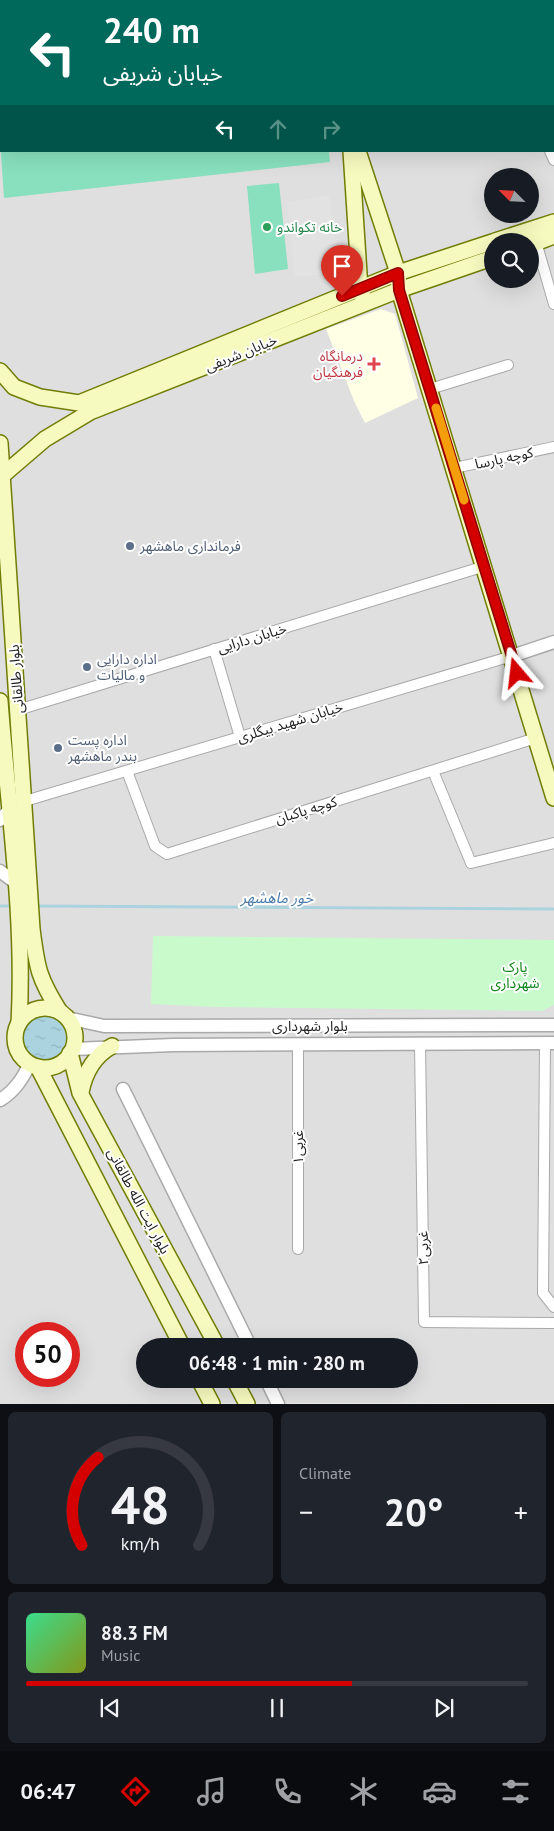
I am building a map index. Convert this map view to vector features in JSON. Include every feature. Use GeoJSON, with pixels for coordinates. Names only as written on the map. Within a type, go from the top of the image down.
{"type":"FeatureCollection","features":[{"type":"Feature","properties":{"kind":"main road"},"geometry":{"type":"LineString","coordinates":[[351,152],[360,289],[365,304]]}},
{"type":"Feature","properties":{"kind":"main road"},"geometry":{"type":"LineString","coordinates":[[358,152],[398,273],[399,290],[485,566],[536,738],[549,763],[554,798]]}},
{"type":"Feature","properties":{"kind":"main road","name":"خیابان شریفی"},"geometry":{"type":"LineString","coordinates":[[521,233],[554,222]]}},
{"type":"Feature","properties":{"kind":"main road"},"geometry":{"type":"LineString","coordinates":[[539,242],[554,236]]}},
{"type":"Feature","properties":{"kind":"main road","name":"خیابان شریفی"},"geometry":{"type":"LineString","coordinates":[[3,475],[45,439],[90,412],[178,370],[360,289],[398,273],[484,245]]}},
{"type":"Feature","properties":{"kind":"main road","name":"خیابان شریفی"},"geometry":{"type":"LineString","coordinates":[[0,371],[14,387],[40,397],[79,403],[178,370],[484,261]]}},
{"type":"Feature","properties":{"kind":"main road","name":"بلوار طالقانی"},"geometry":{"type":"LineString","coordinates":[[0,443],[18,710],[18,805],[21,884],[26,930]]}},
{"type":"Feature","properties":{"kind":"main road","name":"بلوار طالقانی"},"geometry":{"type":"LineString","coordinates":[[0,702],[6,784],[18,805]]}},
{"type":"Feature","properties":{"kind":"main road"},"geometry":{"type":"LineString","coordinates":[[26,930],[36,968],[44,987],[64,1015],[74,1035],[71,1051],[56,1065],[34,1065],[17,1050],[16,1031],[19,1023],[26,930]]}},
{"type":"Feature","properties":{"kind":"main road"},"geometry":{"type":"LineString","coordinates":[[19,1023],[25,1016],[42,1008],[64,1015]]}},
{"type":"Feature","properties":{"kind":"main road"},"geometry":{"type":"LineString","coordinates":[[80,1093],[84,1076],[102,1051],[112,1046]]}},
{"type":"Feature","properties":{"kind":"main road","name":"بلوار ایت الله طالقانی"},"geometry":{"type":"LineString","coordinates":[[71,1051],[80,1093],[213,1338]]}},
{"type":"Feature","properties":{"kind":"main road","name":"بلوار ایت الله طالقانی"},"geometry":{"type":"LineString","coordinates":[[34,1065],[178,1338]]}},
{"type":"Feature","properties":{"kind":"main road"},"geometry":{"type":"LineString","coordinates":[[204,1388],[212,1404]]}},
{"type":"Feature","properties":{"kind":"main road"},"geometry":{"type":"LineString","coordinates":[[239,1388],[247,1404]]}},
{"type":"Feature","properties":{"kind":"street"},"geometry":{"type":"LineString","coordinates":[[539,261],[554,304]]}},
{"type":"Feature","properties":{"kind":"street"},"geometry":{"type":"LineString","coordinates":[[430,389],[508,365]]}},
{"type":"Feature","properties":{"kind":"street","name":"کوچه پارسا"},"geometry":{"type":"LineString","coordinates":[[454,468],[554,447]]}},
{"type":"Feature","properties":{"kind":"street","name":"خیابان دارایی"},"geometry":{"type":"LineString","coordinates":[[18,710],[485,566]]}},
{"type":"Feature","properties":{"kind":"street","name":"خیابان شهید بیگلری"},"geometry":{"type":"LineString","coordinates":[[18,805],[554,642]]}},
{"type":"Feature","properties":{"kind":"street"},"geometry":{"type":"LineString","coordinates":[[214,650],[240,737]]}},
{"type":"Feature","properties":{"kind":"street","name":"کوچه پاکبان"},"geometry":{"type":"LineString","coordinates":[[127,771],[155,846],[168,854],[536,738]]}},
{"type":"Feature","properties":{"kind":"street"},"geometry":{"type":"LineString","coordinates":[[433,771],[471,863],[554,843]]}},
{"type":"Feature","properties":{"kind":"street"},"geometry":{"type":"LineString","coordinates":[[0,820],[18,805]]}},
{"type":"Feature","properties":{"kind":"street"},"geometry":{"type":"LineString","coordinates":[[0,871],[21,884]]}},
{"type":"Feature","properties":{"kind":"street","name":"بلوار شهرداری"},"geometry":{"type":"LineString","coordinates":[[64,1015],[104,1026],[554,1025]]}},
{"type":"Feature","properties":{"kind":"street"},"geometry":{"type":"LineString","coordinates":[[173,1027],[173,1045]]}},
{"type":"Feature","properties":{"kind":"street"},"geometry":{"type":"LineString","coordinates":[[549,1043],[544,1293],[554,1307]]}},
{"type":"Feature","properties":{"kind":"street","name":"بلوار شهرداری"},"geometry":{"type":"LineString","coordinates":[[71,1051],[112,1046],[549,1043]]}},
{"type":"Feature","properties":{"kind":"street","name":"۲غربی"},"geometry":{"type":"LineString","coordinates":[[420,1044],[424,1322],[554,1323]]}},
{"type":"Feature","properties":{"kind":"street","name":"۱غربی"},"geometry":{"type":"LineString","coordinates":[[298,1045],[298,1249]]}},
{"type":"Feature","properties":{"kind":"street"},"geometry":{"type":"LineString","coordinates":[[0,1100],[9,1095],[34,1065]]}},
{"type":"Feature","properties":{"kind":"street"},"geometry":{"type":"LineString","coordinates":[[123,1089],[246,1338]]}},
{"type":"Feature","properties":{"kind":"street"},"geometry":{"type":"LineString","coordinates":[[270,1388],[278,1404]]}},
{"type":"Feature","properties":{"kind":"shaded area"},"geometry":{"type":"Polygon","coordinates":[[[0,152],[554,152],[554,1403],[0,1404],[0,152]]]}},
{"type":"Feature","properties":{"kind":"shaded area"},"geometry":{"type":"Polygon","coordinates":[[[329,195],[340,273],[295,277],[287,202],[329,195]]]}},
{"type":"Feature","properties":{"kind":"shaded area","name":"درمانگاه فرهنگیان"},"geometry":{"type":"Polygon","coordinates":[[[381,309],[395,314],[418,398],[365,423],[354,401],[326,329],[381,309]]]}},
{"type":"Feature","properties":{"kind":"green space"},"geometry":{"type":"Polygon","coordinates":[[[1,152],[329,152],[330,162],[4,198],[1,152]]]}},
{"type":"Feature","properties":{"kind":"green space","name":"خانه تکواندو"},"geometry":{"type":"Polygon","coordinates":[[[279,183],[288,269],[255,274],[247,186],[279,183]]]}},
{"type":"Feature","properties":{"kind":"green space","name":"پارک شهرداری"},"geometry":{"type":"Polygon","coordinates":[[[153,936],[554,940],[554,1005],[542,1011],[216,1007],[151,1004],[153,936]]]}},
{"type":"Feature","properties":{"kind":"water"},"geometry":{"type":"Polygon","coordinates":[[[44,1016],[56,1020],[62,1026],[66,1038],[62,1050],[56,1056],[44,1060],[32,1056],[26,1050],[22,1038],[26,1026],[32,1020],[44,1016]]]}},
{"type":"Feature","properties":{"kind":"waterway","name":"خور ماهشهر"},"geometry":{"type":"LineString","coordinates":[[0,906],[14,906]]}},
{"type":"Feature","properties":{"kind":"waterway","name":"خور ماهشهر"},"geometry":{"type":"LineString","coordinates":[[36,906],[554,909]]}},
{"type":"Feature","properties":{"kind":"slow traffic"},"geometry":{"type":"LineString","coordinates":[[436,408],[464,500]]}},
{"type":"Feature","properties":{"kind":"place","name":"خانه تکواندو"},"geometry":{"type":"Point","coordinates":[267,227]}},
{"type":"Feature","properties":{"kind":"place","name":"درمانگاه فرهنگیان"},"geometry":{"type":"Point","coordinates":[374,364]}},
{"type":"Feature","properties":{"kind":"place","name":"فرمانداری ماهشهر"},"geometry":{"type":"Point","coordinates":[130,546]}},
{"type":"Feature","properties":{"kind":"place","name":"اداره دارایی و مالیات"},"geometry":{"type":"Point","coordinates":[87,667]}},
{"type":"Feature","properties":{"kind":"place","name":"اداره پست بندر ماهشهر"},"geometry":{"type":"Point","coordinates":[58,748]}},
{"type":"Feature","properties":{"kind":"route"},"geometry":{"type":"LineString","coordinates":[[342,296],[398,273],[399,290],[517,673]]}}]}
